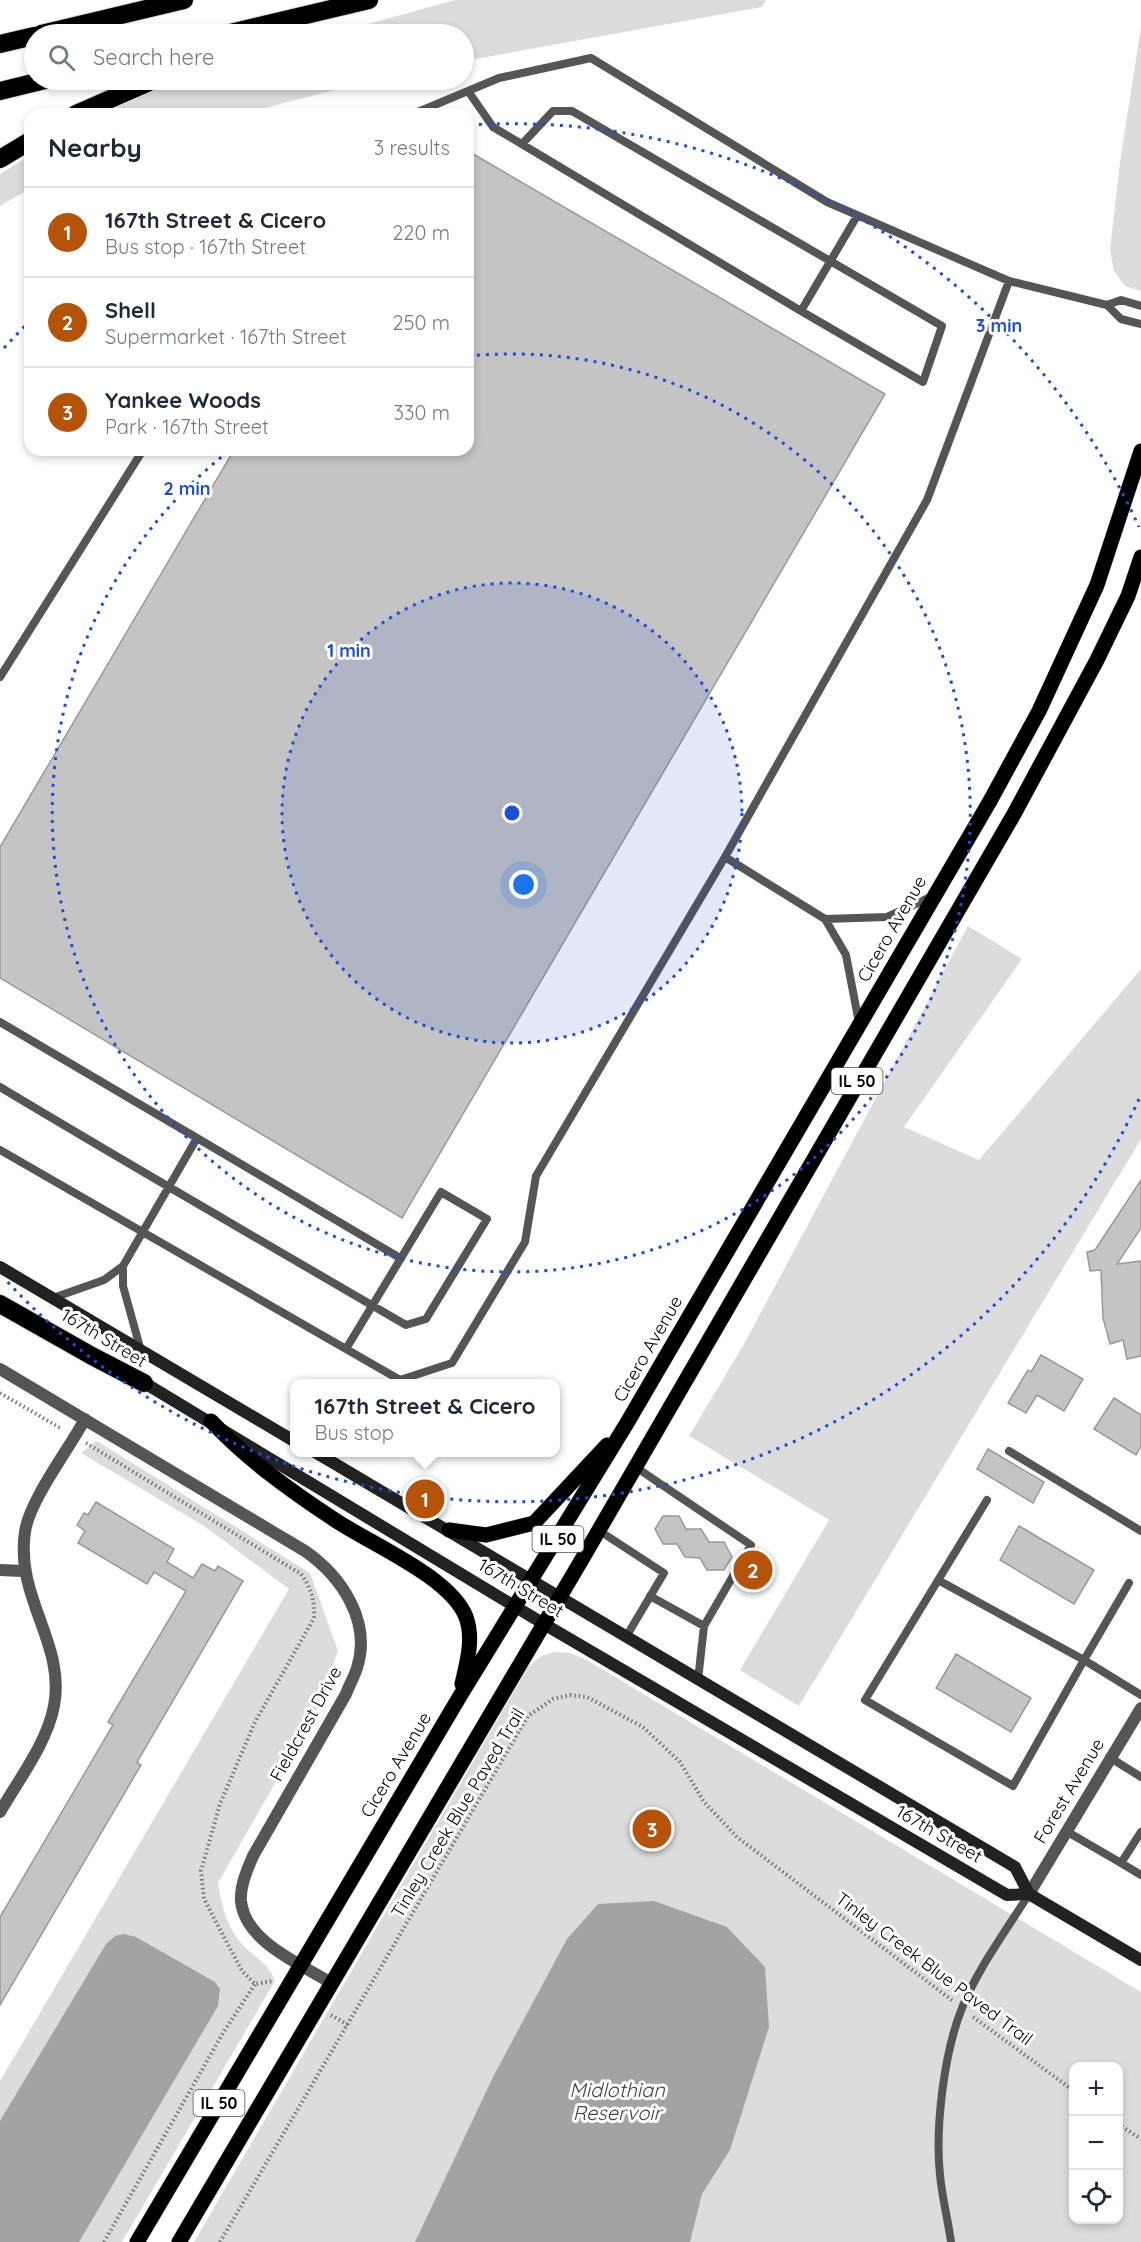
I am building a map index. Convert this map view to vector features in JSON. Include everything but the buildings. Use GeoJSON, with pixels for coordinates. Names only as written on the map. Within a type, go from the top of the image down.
{"type":"FeatureCollection","features":[{"type":"Feature","properties":{"kind":"highway"},"geometry":{"type":"LineString","coordinates":[[83,24],[184,0]]}},
{"type":"Feature","properties":{"kind":"highway"},"geometry":{"type":"LineString","coordinates":[[268,24],[369,0]]}},
{"type":"Feature","properties":{"kind":"highway"},"geometry":{"type":"LineString","coordinates":[[302,24],[378,0]]}},
{"type":"Feature","properties":{"kind":"highway"},"geometry":{"type":"LineString","coordinates":[[0,44],[24,38]]}},
{"type":"Feature","properties":{"kind":"highway"},"geometry":{"type":"LineString","coordinates":[[0,91],[24,85]]}},
{"type":"Feature","properties":{"kind":"highway"},"geometry":{"type":"LineString","coordinates":[[90,108],[131,90]]}},
{"type":"Feature","properties":{"kind":"highway"},"geometry":{"type":"LineString","coordinates":[[0,159],[24,145]]}},
{"type":"Feature","properties":{"kind":"highway"},"geometry":{"type":"LineString","coordinates":[[0,1304],[144,1383]]}},
{"type":"Feature","properties":{"kind":"main road","name":"Cicero Avenue"},"geometry":{"type":"LineString","coordinates":[[137,2242],[460,1696],[532,1582],[627,1423],[1040,711],[1097,585],[1141,451]]}},
{"type":"Feature","properties":{"kind":"main road","name":"IL 50"},"geometry":{"type":"LineString","coordinates":[[179,2242],[544,1624],[1014,814],[1097,660],[1128,596],[1141,557]]}},
{"type":"Feature","properties":{"kind":"main road","name":"167th Street"},"geometry":{"type":"LineString","coordinates":[[0,1267],[290,1439]]}},
{"type":"Feature","properties":{"kind":"main road","name":"167th Street"},"geometry":{"type":"LineString","coordinates":[[0,1297],[211,1421],[544,1624],[1007,1895],[1029,1894]]}},
{"type":"Feature","properties":{"kind":"main road"},"geometry":{"type":"LineString","coordinates":[[211,1421],[241,1453],[332,1518],[447,1589],[466,1616],[469,1629],[470,1648],[460,1696]]}},
{"type":"Feature","properties":{"kind":"main road"},"geometry":{"type":"LineString","coordinates":[[449,1530],[486,1535],[534,1523],[627,1423]]}},
{"type":"Feature","properties":{"kind":"main road","name":"167th Street"},"geometry":{"type":"LineString","coordinates":[[324,1457],[1015,1867],[1029,1894],[1141,1960]]}},
{"type":"Feature","properties":{"kind":"street","name":"Fieldcrest Drive"},"geometry":{"type":"LineString","coordinates":[[0,1369],[305,1551],[335,1575],[349,1597],[357,1624],[360,1646],[358,1667],[346,1694],[253,1856],[244,1879],[241,1902],[250,1926],[268,1943],[332,1983]]}},
{"type":"Feature","properties":{"kind":"street"},"geometry":{"type":"LineString","coordinates":[[0,1812],[45,1733],[54,1706],[56,1676],[50,1649],[23,1571],[25,1530],[34,1506],[85,1419]]}},
{"type":"Feature","properties":{"kind":"street"},"geometry":{"type":"LineString","coordinates":[[0,1570],[23,1571]]}},
{"type":"Feature","properties":{"kind":"street","name":"Forest Avenue"},"geometry":{"type":"LineString","coordinates":[[1029,1894],[1109,1757],[1141,1708]]}},
{"type":"Feature","properties":{"kind":"lane"},"geometry":{"type":"LineString","coordinates":[[474,88],[499,78],[591,58],[827,202],[1009,281],[1107,305],[1122,319],[1141,324]]}},
{"type":"Feature","properties":{"kind":"lane"},"geometry":{"type":"LineString","coordinates":[[427,108],[468,91],[493,127],[923,382],[942,326],[572,111],[554,111],[522,144]]}},
{"type":"Feature","properties":{"kind":"lane"},"geometry":{"type":"LineString","coordinates":[[801,311],[857,216]]}},
{"type":"Feature","properties":{"kind":"lane"},"geometry":{"type":"LineString","coordinates":[[403,1379],[452,1363],[525,1242],[536,1176],[724,857],[927,500],[1009,281]]}},
{"type":"Feature","properties":{"kind":"lane"},"geometry":{"type":"LineString","coordinates":[[1107,305],[1121,300],[1141,306]]}},
{"type":"Feature","properties":{"kind":"lane"},"geometry":{"type":"LineString","coordinates":[[0,676],[139,456]]}},
{"type":"Feature","properties":{"kind":"lane"},"geometry":{"type":"LineString","coordinates":[[724,857],[825,919],[846,955],[859,1024]]}},
{"type":"Feature","properties":{"kind":"lane"},"geometry":{"type":"LineString","coordinates":[[825,919],[887,917],[934,896]]}},
{"type":"Feature","properties":{"kind":"lane"},"geometry":{"type":"LineString","coordinates":[[0,1022],[400,1258]]}},
{"type":"Feature","properties":{"kind":"lane"},"geometry":{"type":"LineString","coordinates":[[0,1087],[168,1188],[372,1305],[406,1325],[426,1319],[486,1219],[441,1192],[400,1258],[372,1305],[346,1349]]}},
{"type":"Feature","properties":{"kind":"lane"},"geometry":{"type":"LineString","coordinates":[[53,1298],[104,1280],[123,1266],[197,1138]]}},
{"type":"Feature","properties":{"kind":"lane"},"geometry":{"type":"LineString","coordinates":[[0,1149],[398,1379]]}},
{"type":"Feature","properties":{"kind":"lane"},"geometry":{"type":"LineString","coordinates":[[123,1266],[123,1286],[141,1351]]}},
{"type":"Feature","properties":{"kind":"lane"},"geometry":{"type":"LineString","coordinates":[[1009,1451],[1141,1531]]}},
{"type":"Feature","properties":{"kind":"lane"},"geometry":{"type":"LineString","coordinates":[[634,1466],[751,1545],[704,1626],[698,1680]]}},
{"type":"Feature","properties":{"kind":"lane"},"geometry":{"type":"LineString","coordinates":[[987,1500],[865,1700],[1013,1785],[1129,1583]]}},
{"type":"Feature","properties":{"kind":"lane"},"geometry":{"type":"LineString","coordinates":[[598,1530],[664,1573],[626,1637]]}},
{"type":"Feature","properties":{"kind":"lane"},"geometry":{"type":"LineString","coordinates":[[938,1580],[1084,1660],[1141,1695]]}},
{"type":"Feature","properties":{"kind":"lane"},"geometry":{"type":"LineString","coordinates":[[650,1596],[704,1626]]}},
{"type":"Feature","properties":{"kind":"lane"},"geometry":{"type":"LineString","coordinates":[[1109,1757],[1141,1777]]}},
{"type":"Feature","properties":{"kind":"lane"},"geometry":{"type":"LineString","coordinates":[[1066,1831],[1141,1875]]}},
{"type":"Feature","properties":{"kind":"lane"},"geometry":{"type":"LineString","coordinates":[[1122,1863],[1141,1832]]}},
{"type":"Feature","properties":{"kind":"lane"},"geometry":{"type":"LineString","coordinates":[[951,2242],[939,2173],[942,2092],[950,2048],[962,2008],[984,1965],[1029,1894]]}},
{"type":"Feature","properties":{"kind":"path"},"geometry":{"type":"LineString","coordinates":[[0,1393],[301,1574],[310,1587],[315,1605],[314,1618],[250,1733],[220,1804],[201,1871],[204,1899],[242,1971],[255,1984]]}},
{"type":"Feature","properties":{"kind":"path","name":"Tinley Creek Blue Paved Trail"},"geometry":{"type":"LineString","coordinates":[[220,2242],[528,1716],[553,1699],[570,1695],[587,1697],[643,1727],[680,1762],[704,1802],[737,1837],[1069,2087]]}},
{"type":"Feature","properties":{"kind":"path"},"geometry":{"type":"LineString","coordinates":[[104,2242],[223,2033],[255,1984],[275,1981]]}},
{"type":"Feature","properties":{"kind":"path"},"geometry":{"type":"LineString","coordinates":[[328,2013],[348,2025]]}},
{"type":"Feature","properties":{"kind":"path"},"geometry":{"type":"LineString","coordinates":[[1123,2127],[1141,2139]]}},
{"type":"Feature","properties":{"kind":"shaded area"},"geometry":{"type":"Polygon","coordinates":[[[455,0],[766,0],[762,7],[474,59],[474,24],[368,24],[455,0]]]}},
{"type":"Feature","properties":{"kind":"shaded area"},"geometry":{"type":"Polygon","coordinates":[[[1141,27],[1141,291],[1125,286],[1114,271],[1110,250],[1120,162],[1141,27]]]}},
{"type":"Feature","properties":{"kind":"shaded area"},"geometry":{"type":"Polygon","coordinates":[[[156,90],[335,90],[264,108],[114,108],[156,90]]]}},
{"type":"Feature","properties":{"kind":"shaded area"},"geometry":{"type":"Polygon","coordinates":[[[24,159],[24,192],[0,206],[0,174],[24,159]]]}},
{"type":"Feature","properties":{"kind":"shaded area"},"geometry":{"type":"Polygon","coordinates":[[[968,926],[1022,959],[904,1127],[979,1160],[1141,969],[1141,1139],[799,1706],[740,1670],[829,1520],[689,1436],[744,1344],[968,926]]]}},
{"type":"Feature","properties":{"kind":"shaded area"},"geometry":{"type":"Polygon","coordinates":[[[97,1441],[310,1573],[338,1651],[314,1715],[218,1883],[224,1910],[235,1935],[267,1967],[275,1981],[122,2242],[0,2242],[0,2081],[289,1589],[204,1526],[81,1453],[97,1441]]]}},
{"type":"Feature","properties":{"kind":"shaded area"},"geometry":{"type":"Polygon","coordinates":[[[555,1652],[570,1653],[585,1659],[1141,1992],[1141,2242],[194,2242],[528,1667],[541,1656],[555,1652]]]}},
{"type":"Feature","properties":{"kind":"water","name":"Midlothian Reservoir"},"geometry":{"type":"Polygon","coordinates":[[[654,1901],[727,1927],[765,1967],[769,2027],[730,2150],[702,2194],[690,2242],[415,2242],[494,2075],[567,1939],[598,1904],[654,1901]]]}},
{"type":"Feature","properties":{"kind":"water"},"geometry":{"type":"Polygon","coordinates":[[[124,1934],[136,1937],[215,1982],[220,1989],[218,2006],[79,2242],[0,2242],[0,2121],[106,1944],[115,1936],[124,1934]]]}},
{"type":"Feature","properties":{"kind":"place","name":"167th Street & Cicero"},"geometry":{"type":"Point","coordinates":[425,1499]}},
{"type":"Feature","properties":{"kind":"place","name":"Shell"},"geometry":{"type":"Point","coordinates":[753,1570]}},
{"type":"Feature","properties":{"kind":"place","name":"Yankee Woods"},"geometry":{"type":"Point","coordinates":[652,1829]}}]}
